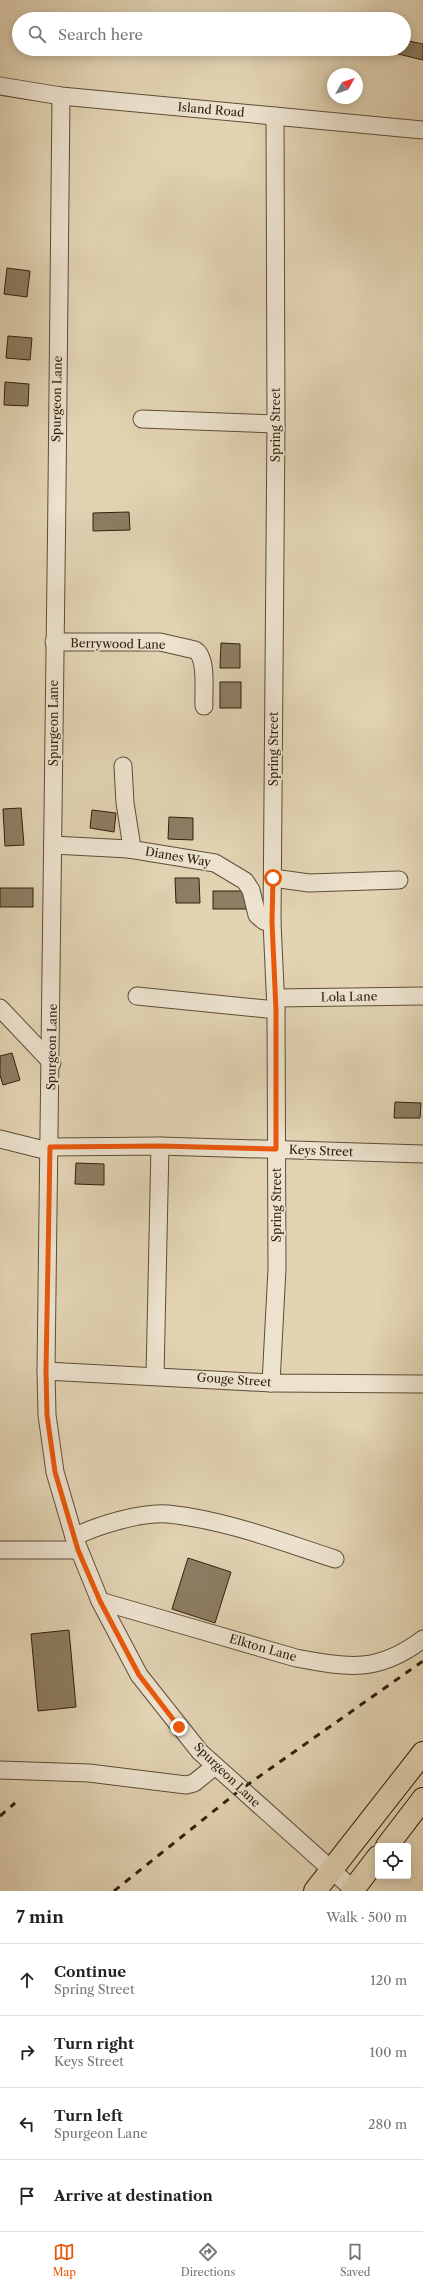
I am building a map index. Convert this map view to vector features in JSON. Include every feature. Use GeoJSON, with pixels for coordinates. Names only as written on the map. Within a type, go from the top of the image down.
{"type":"FeatureCollection","features":[{"type":"Feature","properties":{"kind":"highway"},"geometry":{"type":"LineString","coordinates":[[315,1891],[423,1753]]}},
{"type":"Feature","properties":{"kind":"highway"},"geometry":{"type":"LineString","coordinates":[[388,1843],[423,1799]]}},
{"type":"Feature","properties":{"kind":"highway"},"geometry":{"type":"LineString","coordinates":[[352,1890],[375,1861]]}},
{"type":"Feature","properties":{"kind":"street","name":"Island Road"},"geometry":{"type":"LineString","coordinates":[[0,86],[61,96],[423,130]]}},
{"type":"Feature","properties":{"kind":"street","name":"Spurgeon Lane"},"geometry":{"type":"LineString","coordinates":[[61,96],[54,642],[52,1063],[46,1371],[47,1415],[55,1472],[76,1544],[100,1601],[139,1675],[179,1727],[215,1766],[352,1890]]}},
{"type":"Feature","properties":{"kind":"street","name":"Spring Street"},"geometry":{"type":"LineString","coordinates":[[271,1382],[277,1269],[276,1004],[272,922],[276,424],[275,116]]}},
{"type":"Feature","properties":{"kind":"street"},"geometry":{"type":"LineString","coordinates":[[142,419],[276,424]]}},
{"type":"Feature","properties":{"kind":"street","name":"Berrywood Lane"},"geometry":{"type":"LineString","coordinates":[[54,642],[160,642],[194,650],[199,653],[203,660],[204,706]]}},
{"type":"Feature","properties":{"kind":"street"},"geometry":{"type":"LineString","coordinates":[[123,766],[125,804],[131,841],[129,849]]}},
{"type":"Feature","properties":{"kind":"street","name":"Dianes Way"},"geometry":{"type":"LineString","coordinates":[[53,845],[129,849],[215,863],[245,881],[251,890],[257,915],[264,921],[272,922]]}},
{"type":"Feature","properties":{"kind":"street"},"geometry":{"type":"LineString","coordinates":[[273,878],[309,883],[399,880]]}},
{"type":"Feature","properties":{"kind":"street","name":"Lola Lane"},"geometry":{"type":"LineString","coordinates":[[137,996],[276,1004],[423,996]]}},
{"type":"Feature","properties":{"kind":"street"},"geometry":{"type":"LineString","coordinates":[[0,1008],[52,1063]]}},
{"type":"Feature","properties":{"kind":"street","name":"Keys Street"},"geometry":{"type":"LineString","coordinates":[[0,1139],[40,1149],[50,1147],[160,1146],[423,1154]]}},
{"type":"Feature","properties":{"kind":"street"},"geometry":{"type":"LineString","coordinates":[[155,1376],[160,1146]]}},
{"type":"Feature","properties":{"kind":"street","name":"Gouge Street"},"geometry":{"type":"LineString","coordinates":[[46,1371],[271,1382],[423,1384]]}},
{"type":"Feature","properties":{"kind":"street"},"geometry":{"type":"LineString","coordinates":[[0,1550],[76,1544],[93,1527],[124,1519],[166,1514],[238,1527],[335,1559]]}},
{"type":"Feature","properties":{"kind":"street","name":"Elkton Lane"},"geometry":{"type":"LineString","coordinates":[[100,1601],[296,1658],[325,1664],[378,1664],[396,1657],[423,1639]]}},
{"type":"Feature","properties":{"kind":"street"},"geometry":{"type":"LineString","coordinates":[[2,1771],[89,1773],[186,1785],[194,1783],[215,1766]]}},
{"type":"Feature","properties":{"kind":"building"},"geometry":{"type":"Polygon","coordinates":[[[411,41],[423,44],[423,60],[406,56],[411,56],[411,41]]]}},
{"type":"Feature","properties":{"kind":"building"},"geometry":{"type":"Polygon","coordinates":[[[7,268],[30,271],[27,297],[4,294],[7,268]]]}},
{"type":"Feature","properties":{"kind":"building"},"geometry":{"type":"Polygon","coordinates":[[[8,336],[32,338],[30,360],[6,358],[8,336]]]}},
{"type":"Feature","properties":{"kind":"building"},"geometry":{"type":"Polygon","coordinates":[[[5,382],[29,384],[28,406],[4,405],[5,382]]]}},
{"type":"Feature","properties":{"kind":"building"},"geometry":{"type":"Polygon","coordinates":[[[129,512],[130,530],[93,531],[93,513],[129,512]]]}},
{"type":"Feature","properties":{"kind":"building"},"geometry":{"type":"Polygon","coordinates":[[[221,643],[240,644],[240,668],[220,668],[221,643]]]}},
{"type":"Feature","properties":{"kind":"building"},"geometry":{"type":"Polygon","coordinates":[[[220,682],[241,682],[241,708],[220,708],[220,682]]]}},
{"type":"Feature","properties":{"kind":"building"},"geometry":{"type":"Polygon","coordinates":[[[21,808],[24,845],[5,846],[3,809],[21,808]]]}},
{"type":"Feature","properties":{"kind":"building"},"geometry":{"type":"Polygon","coordinates":[[[92,810],[116,813],[114,832],[90,828],[92,810]]]}},
{"type":"Feature","properties":{"kind":"building"},"geometry":{"type":"Polygon","coordinates":[[[169,817],[193,818],[193,840],[168,839],[169,817]]]}},
{"type":"Feature","properties":{"kind":"building"},"geometry":{"type":"Polygon","coordinates":[[[175,878],[199,878],[200,903],[176,903],[175,878]]]}},
{"type":"Feature","properties":{"kind":"building"},"geometry":{"type":"Polygon","coordinates":[[[0,888],[33,888],[33,907],[0,907],[0,888]]]}},
{"type":"Feature","properties":{"kind":"building"},"geometry":{"type":"Polygon","coordinates":[[[213,891],[247,891],[247,909],[213,909],[213,891]]]}},
{"type":"Feature","properties":{"kind":"building"},"geometry":{"type":"Polygon","coordinates":[[[12,1053],[20,1080],[3,1085],[0,1075],[0,1056],[12,1053]]]}},
{"type":"Feature","properties":{"kind":"building"},"geometry":{"type":"Polygon","coordinates":[[[395,1102],[421,1103],[420,1118],[394,1118],[395,1102]]]}},
{"type":"Feature","properties":{"kind":"building"},"geometry":{"type":"Polygon","coordinates":[[[76,1163],[104,1164],[104,1185],[75,1184],[76,1163]]]}},
{"type":"Feature","properties":{"kind":"building"},"geometry":{"type":"Polygon","coordinates":[[[188,1558],[231,1572],[215,1623],[172,1609],[188,1558]]]}},
{"type":"Feature","properties":{"kind":"building"},"geometry":{"type":"Polygon","coordinates":[[[69,1630],[76,1707],[38,1711],[31,1634],[69,1630]]]}},
{"type":"Feature","properties":{"kind":"railway"},"geometry":{"type":"LineString","coordinates":[[114,1891],[240,1790],[423,1661]]}},
{"type":"Feature","properties":{"kind":"railway"},"geometry":{"type":"LineString","coordinates":[[0,1816],[15,1803]]}},
{"type":"Feature","properties":{"kind":"route"},"geometry":{"type":"LineString","coordinates":[[179,1727],[139,1675],[100,1601],[78,1550],[55,1472],[47,1415],[46,1371],[50,1147],[160,1146],[276,1149],[276,1010],[272,922],[273,878]]}}]}
